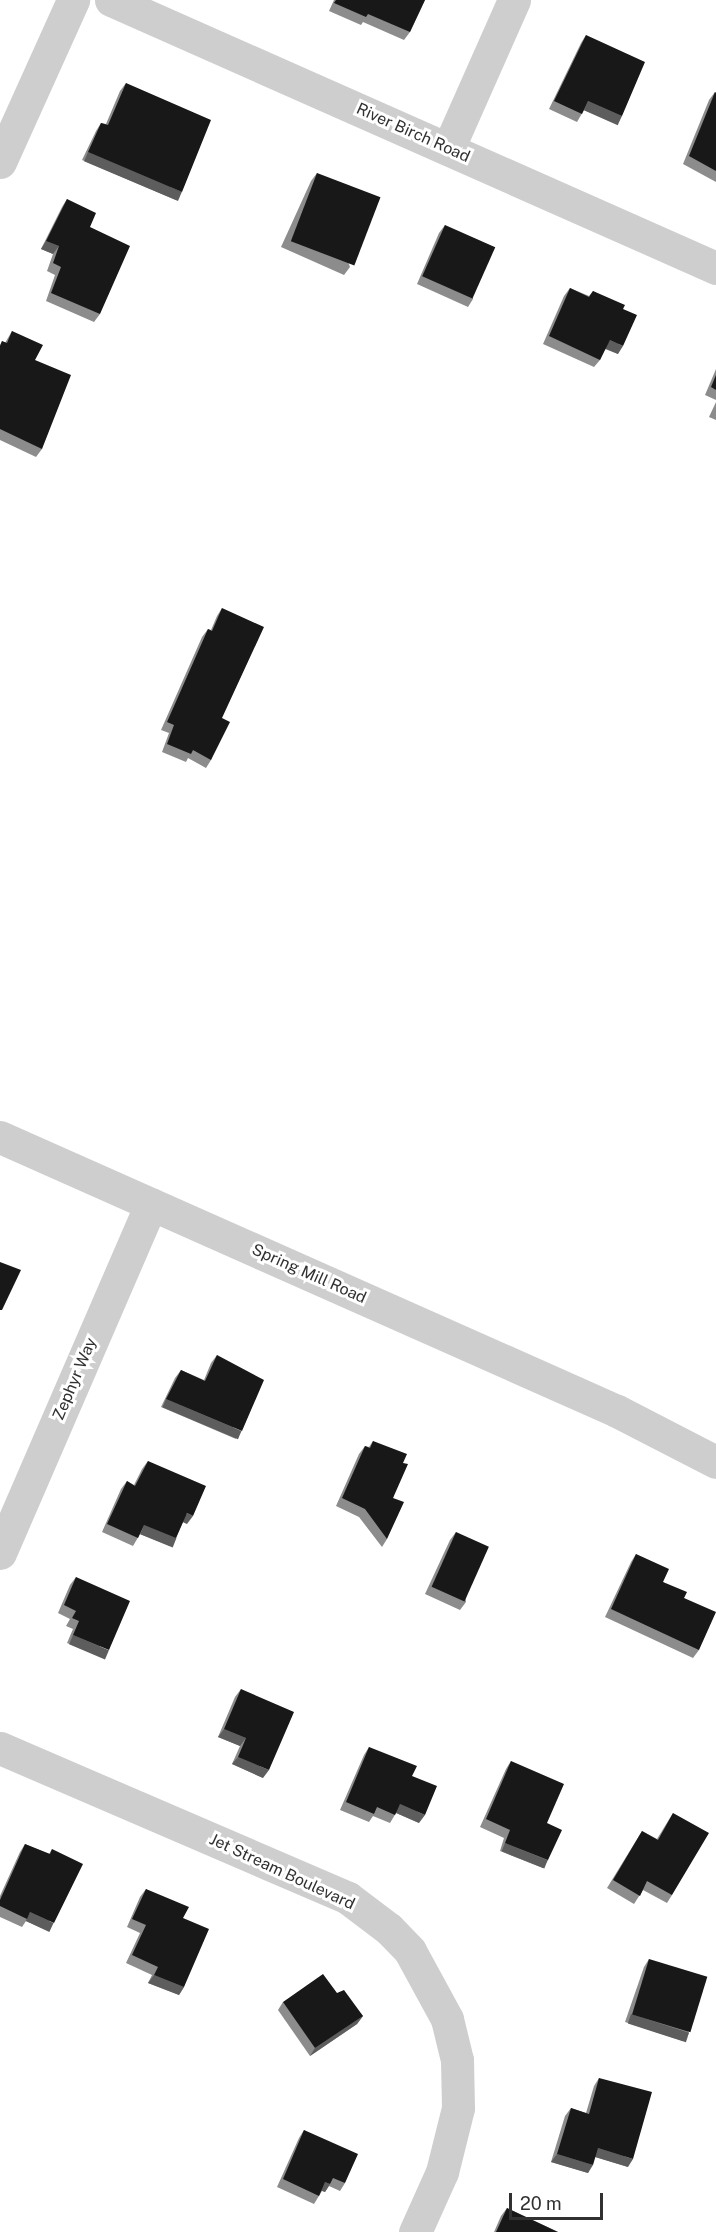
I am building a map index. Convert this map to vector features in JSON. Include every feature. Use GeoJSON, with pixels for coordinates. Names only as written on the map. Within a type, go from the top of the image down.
{"type":"FeatureCollection","features":[{"type":"Feature","properties":{"kind":"street"},"geometry":{"type":"LineString","coordinates":[[0,162],[73,0]]}},
{"type":"Feature","properties":{"kind":"street","name":"River Birch Road"},"geometry":{"type":"LineString","coordinates":[[111,0],[716,268]]}},
{"type":"Feature","properties":{"kind":"street"},"geometry":{"type":"LineString","coordinates":[[448,149],[514,0]]}},
{"type":"Feature","properties":{"kind":"street","name":"Spring Mill Road"},"geometry":{"type":"LineString","coordinates":[[0,1137],[617,1411],[716,1462]]}},
{"type":"Feature","properties":{"kind":"street","name":"Zephyr Way"},"geometry":{"type":"LineString","coordinates":[[0,1553],[151,1204]]}},
{"type":"Feature","properties":{"kind":"street","name":"Spring Mill Road"},"geometry":{"type":"LineString","coordinates":[[617,1411],[716,1445]]}},
{"type":"Feature","properties":{"kind":"street","name":"Jet Stream Boulevard"},"geometry":{"type":"LineString","coordinates":[[0,1748],[348,1898],[389,1929],[410,1951],[447,2019],[457,2060],[457,2089],[450,2145],[415,2232]]}},
{"type":"Feature","properties":{"kind":"building"},"geometry":{"type":"Polygon","coordinates":[[[336,0],[425,0],[410,32],[368,14],[366,17],[334,3],[336,0]]]}},
{"type":"Feature","properties":{"kind":"building"},"geometry":{"type":"Polygon","coordinates":[[[586,35],[645,62],[622,116],[588,101],[582,114],[554,101],[586,35]]]}},
{"type":"Feature","properties":{"kind":"building"},"geometry":{"type":"Polygon","coordinates":[[[126,83],[211,120],[182,192],[88,152],[101,123],[108,125],[126,83]]]}},
{"type":"Feature","properties":{"kind":"building"},"geometry":{"type":"Polygon","coordinates":[[[716,93],[716,171],[689,156],[716,93]]]}},
{"type":"Feature","properties":{"kind":"building"},"geometry":{"type":"Polygon","coordinates":[[[317,173],[380,197],[354,266],[291,241],[317,173]]]}},
{"type":"Feature","properties":{"kind":"building"},"geometry":{"type":"Polygon","coordinates":[[[67,199],[96,213],[90,227],[130,246],[100,314],[51,293],[61,267],[53,263],[59,246],[46,241],[67,199]]]}},
{"type":"Feature","properties":{"kind":"building"},"geometry":{"type":"Polygon","coordinates":[[[445,225],[495,247],[472,299],[422,276],[445,225]]]}},
{"type":"Feature","properties":{"kind":"building"},"geometry":{"type":"Polygon","coordinates":[[[570,288],[589,297],[593,291],[625,305],[623,309],[637,315],[623,346],[610,340],[600,360],[549,336],[570,288]]]}},
{"type":"Feature","properties":{"kind":"building"},"geometry":{"type":"Polygon","coordinates":[[[12,331],[43,345],[35,360],[71,375],[42,449],[0,429],[0,346],[2,341],[7,343],[12,331]]]}},
{"type":"Feature","properties":{"kind":"building"},"geometry":{"type":"Polygon","coordinates":[[[716,375],[716,390],[711,387],[716,375]]]}},
{"type":"Feature","properties":{"kind":"building"},"geometry":{"type":"Polygon","coordinates":[[[222,608],[264,627],[222,718],[230,722],[211,760],[193,750],[191,754],[167,744],[174,725],[167,722],[208,629],[212,631],[222,608]]]}},
{"type":"Feature","properties":{"kind":"building"},"geometry":{"type":"Polygon","coordinates":[[[0,1262],[21,1270],[2,1310],[0,1310],[0,1262]]]}},
{"type":"Feature","properties":{"kind":"building"},"geometry":{"type":"Polygon","coordinates":[[[217,1355],[264,1380],[242,1431],[166,1399],[181,1370],[205,1381],[217,1355]]]}},
{"type":"Feature","properties":{"kind":"building"},"geometry":{"type":"Polygon","coordinates":[[[373,1441],[407,1454],[403,1463],[408,1464],[393,1498],[404,1502],[387,1539],[365,1509],[342,1498],[365,1446],[370,1448],[373,1441]]]}},
{"type":"Feature","properties":{"kind":"building"},"geometry":{"type":"Polygon","coordinates":[[[148,1461],[206,1486],[193,1516],[187,1513],[176,1538],[144,1525],[138,1538],[107,1524],[127,1481],[135,1486],[148,1461]]]}},
{"type":"Feature","properties":{"kind":"building"},"geometry":{"type":"Polygon","coordinates":[[[456,1532],[489,1547],[464,1601],[432,1587],[456,1532]]]}},
{"type":"Feature","properties":{"kind":"building"},"geometry":{"type":"Polygon","coordinates":[[[636,1554],[669,1569],[663,1582],[687,1592],[684,1598],[716,1612],[699,1650],[611,1609],[636,1554]]]}},
{"type":"Feature","properties":{"kind":"building"},"geometry":{"type":"Polygon","coordinates":[[[76,1577],[130,1601],[109,1650],[73,1635],[79,1621],[72,1618],[76,1611],[64,1605],[76,1577]]]}},
{"type":"Feature","properties":{"kind":"building"},"geometry":{"type":"Polygon","coordinates":[[[241,1689],[294,1712],[269,1770],[238,1757],[246,1738],[224,1729],[241,1689]]]}},
{"type":"Feature","properties":{"kind":"building"},"geometry":{"type":"Polygon","coordinates":[[[369,1747],[417,1766],[412,1776],[437,1786],[425,1815],[400,1804],[395,1815],[377,1807],[374,1814],[346,1802],[369,1747]]]}},
{"type":"Feature","properties":{"kind":"building"},"geometry":{"type":"Polygon","coordinates":[[[511,1761],[564,1784],[547,1823],[562,1830],[548,1860],[505,1843],[510,1830],[486,1819],[511,1761]]]}},
{"type":"Feature","properties":{"kind":"building"},"geometry":{"type":"Polygon","coordinates":[[[673,1813],[709,1833],[672,1895],[647,1881],[640,1896],[613,1880],[642,1831],[658,1840],[673,1813]]]}},
{"type":"Feature","properties":{"kind":"building"},"geometry":{"type":"Polygon","coordinates":[[[25,1844],[50,1854],[52,1849],[83,1864],[54,1923],[30,1912],[27,1919],[0,1906],[0,1900],[25,1844]]]}},
{"type":"Feature","properties":{"kind":"building"},"geometry":{"type":"Polygon","coordinates":[[[146,1889],[189,1907],[183,1918],[209,1929],[184,1987],[154,1975],[158,1967],[132,1955],[146,1925],[132,1919],[146,1889]]]}},
{"type":"Feature","properties":{"kind":"building"},"geometry":{"type":"Polygon","coordinates":[[[649,1959],[707,1977],[690,2032],[632,2014],[649,1959]]]}},
{"type":"Feature","properties":{"kind":"building"},"geometry":{"type":"Polygon","coordinates":[[[323,1974],[337,1993],[344,1990],[363,2016],[315,2048],[283,2002],[323,1974]]]}},
{"type":"Feature","properties":{"kind":"building"},"geometry":{"type":"Polygon","coordinates":[[[599,2078],[652,2092],[633,2159],[598,2148],[593,2165],[557,2154],[571,2108],[589,2114],[599,2078]]]}},
{"type":"Feature","properties":{"kind":"building"},"geometry":{"type":"Polygon","coordinates":[[[304,2130],[358,2154],[345,2183],[333,2178],[330,2184],[325,2182],[319,2196],[283,2179],[304,2130]]]}},
{"type":"Feature","properties":{"kind":"building"},"geometry":{"type":"Polygon","coordinates":[[[507,2208],[558,2232],[496,2232],[507,2208]]]}}]}
